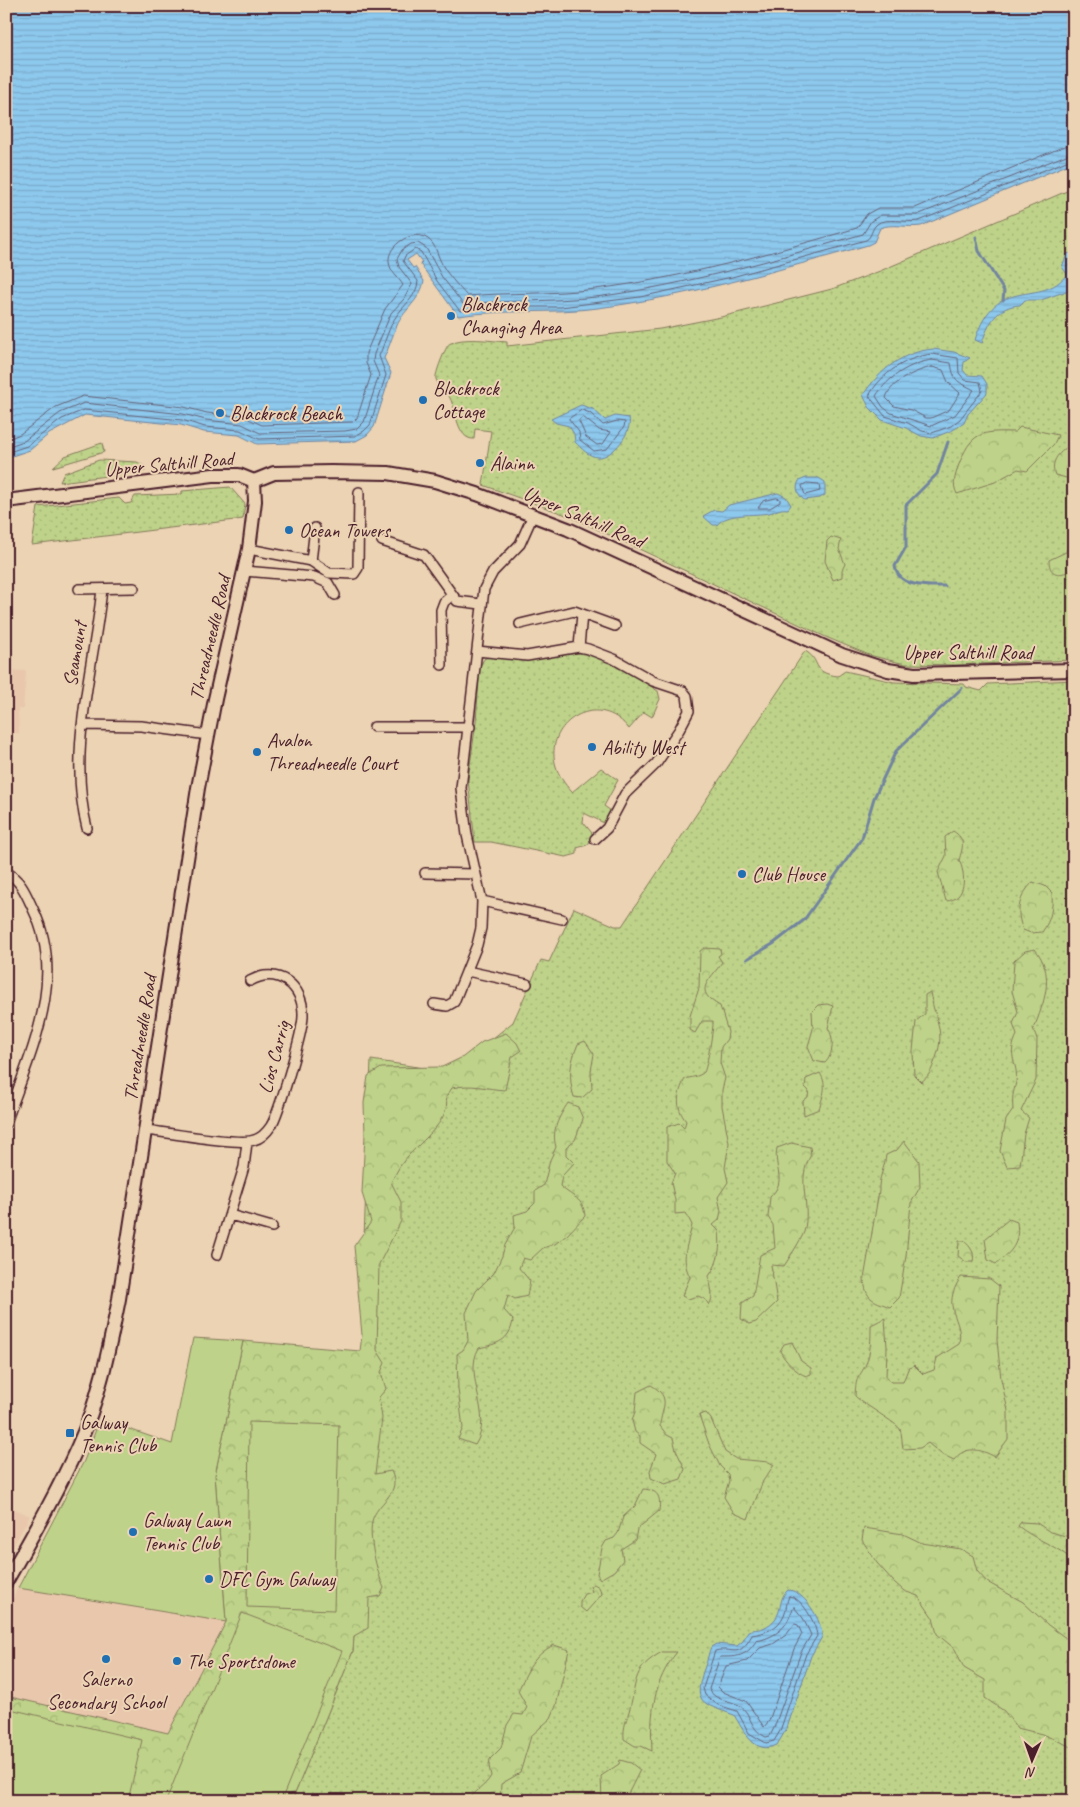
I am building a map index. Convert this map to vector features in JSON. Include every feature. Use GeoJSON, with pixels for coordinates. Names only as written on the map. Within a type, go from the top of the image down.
{"type":"FeatureCollection","features":[{"type":"Feature","properties":{"kind":"main road","name":"Upper Salthill Road"},"geometry":{"type":"LineString","coordinates":[[6,501],[213,476],[239,475],[254,481],[274,474],[290,473],[406,475],[476,494],[623,552],[804,638],[869,665],[914,674],[940,675],[1074,670]]}},
{"type":"Feature","properties":{"kind":"main road","name":"Threadneedle Road"},"geometry":{"type":"LineString","coordinates":[[6,1582],[78,1446],[97,1395],[119,1299],[144,1130],[208,735],[249,549],[255,501],[254,481]]}},
{"type":"Feature","properties":{"kind":"street"},"geometry":{"type":"LineString","coordinates":[[249,549],[311,561],[329,573],[354,574],[358,568],[360,492]]}},
{"type":"Feature","properties":{"kind":"street"},"geometry":{"type":"LineString","coordinates":[[434,1004],[451,1005],[467,971],[480,936],[482,901],[462,799],[462,774],[470,727],[481,604],[489,578],[520,544],[532,515]]}},
{"type":"Feature","properties":{"kind":"street"},"geometry":{"type":"LineString","coordinates":[[311,561],[315,528]]}},
{"type":"Feature","properties":{"kind":"street"},"geometry":{"type":"LineString","coordinates":[[382,541],[424,555],[457,601],[481,604]]}},
{"type":"Feature","properties":{"kind":"street"},"geometry":{"type":"LineString","coordinates":[[244,571],[314,577],[328,583],[335,595]]}},
{"type":"Feature","properties":{"kind":"street"},"geometry":{"type":"LineString","coordinates":[[79,589],[134,588]]}},
{"type":"Feature","properties":{"kind":"street","name":"Seamount"},"geometry":{"type":"LineString","coordinates":[[87,828],[80,763],[82,725],[95,647],[102,589]]}},
{"type":"Feature","properties":{"kind":"street"},"geometry":{"type":"LineString","coordinates":[[442,665],[441,610],[444,602],[452,596]]}},
{"type":"Feature","properties":{"kind":"street"},"geometry":{"type":"LineString","coordinates":[[520,624],[574,611],[615,626]]}},
{"type":"Feature","properties":{"kind":"street"},"geometry":{"type":"LineString","coordinates":[[579,648],[582,614]]}},
{"type":"Feature","properties":{"kind":"street"},"geometry":{"type":"LineString","coordinates":[[477,652],[527,656],[579,648],[614,659],[653,681],[683,691],[689,703],[687,718],[656,764],[625,794],[607,828],[595,839]]}},
{"type":"Feature","properties":{"kind":"street"},"geometry":{"type":"LineString","coordinates":[[82,725],[141,726],[208,735]]}},
{"type":"Feature","properties":{"kind":"street"},"geometry":{"type":"LineString","coordinates":[[374,727],[470,727]]}},
{"type":"Feature","properties":{"kind":"street"},"geometry":{"type":"LineString","coordinates":[[6,872],[21,884],[40,924],[46,965],[47,991],[43,1015],[6,1123]]}},
{"type":"Feature","properties":{"kind":"street"},"geometry":{"type":"LineString","coordinates":[[425,873],[476,874]]}},
{"type":"Feature","properties":{"kind":"street"},"geometry":{"type":"LineString","coordinates":[[482,901],[562,919]]}},
{"type":"Feature","properties":{"kind":"street"},"geometry":{"type":"LineString","coordinates":[[467,971],[527,984]]}},
{"type":"Feature","properties":{"kind":"street","name":"Lios Carrig"},"geometry":{"type":"LineString","coordinates":[[247,1142],[266,1134],[272,1124],[303,1016],[297,993],[291,983],[284,978],[266,975],[250,982]]}},
{"type":"Feature","properties":{"kind":"street"},"geometry":{"type":"LineString","coordinates":[[144,1130],[247,1142],[246,1159],[218,1255]]}},
{"type":"Feature","properties":{"kind":"street"},"geometry":{"type":"LineString","coordinates":[[230,1215],[272,1227]]}},
{"type":"Feature","properties":{"kind":"shaded area"},"geometry":{"type":"Polygon","coordinates":[[[6,670],[26,671],[23,709],[18,709],[19,733],[6,733],[6,670]]]}},
{"type":"Feature","properties":{"kind":"shaded area"},"geometry":{"type":"Polygon","coordinates":[[[243,1341],[292,1801],[6,1801],[6,1611],[18,1588],[226,1622],[215,1475],[243,1341]]]}},
{"type":"Feature","properties":{"kind":"shaded area"},"geometry":{"type":"Polygon","coordinates":[[[6,1505],[30,1516],[6,1559],[6,1505]]]}},
{"type":"Feature","properties":{"kind":"green space"},"geometry":{"type":"Polygon","coordinates":[[[1074,188],[1074,660],[955,665],[905,664],[869,655],[828,638],[569,516],[483,485],[491,431],[475,429],[474,439],[464,435],[450,398],[436,379],[438,367],[445,350],[449,344],[454,342],[461,340],[486,340],[507,342],[507,346],[660,329],[721,317],[832,289],[880,271],[1074,188]]]}},
{"type":"Feature","properties":{"kind":"green space"},"geometry":{"type":"Polygon","coordinates":[[[1020,427],[1058,435],[1054,444],[1027,471],[1018,469],[995,482],[957,494],[954,484],[958,467],[967,447],[973,440],[985,433],[1015,432],[1020,427]]]}},
{"type":"Feature","properties":{"kind":"green space"},"geometry":{"type":"Polygon","coordinates":[[[102,443],[104,452],[53,467],[65,456],[102,443]]]}},
{"type":"Feature","properties":{"kind":"green space"},"geometry":{"type":"Polygon","coordinates":[[[1069,446],[1074,447],[1074,480],[1055,475],[1054,470],[1056,458],[1069,446]]]}},
{"type":"Feature","properties":{"kind":"green space"},"geometry":{"type":"Polygon","coordinates":[[[99,460],[137,462],[141,464],[145,471],[60,482],[64,473],[99,460]]]}},
{"type":"Feature","properties":{"kind":"green space"},"geometry":{"type":"Polygon","coordinates":[[[230,487],[245,504],[243,519],[32,545],[38,507],[119,498],[125,504],[131,503],[135,496],[182,494],[182,491],[230,487]]]}},
{"type":"Feature","properties":{"kind":"green space"},"geometry":{"type":"Polygon","coordinates":[[[831,537],[841,540],[839,549],[845,564],[842,570],[842,577],[833,580],[825,561],[827,541],[831,537]]]}},
{"type":"Feature","properties":{"kind":"green space"},"geometry":{"type":"Polygon","coordinates":[[[1074,543],[1074,563],[1070,564],[1072,570],[1059,574],[1053,572],[1049,565],[1049,560],[1066,552],[1069,545],[1074,543]]]}},
{"type":"Feature","properties":{"kind":"green space"},"geometry":{"type":"Polygon","coordinates":[[[805,651],[813,658],[823,672],[838,676],[845,671],[894,682],[964,684],[966,687],[981,691],[988,684],[1074,680],[1074,1801],[292,1801],[353,1651],[371,1353],[364,1238],[371,1060],[451,1072],[513,1022],[541,960],[549,962],[574,908],[615,926],[622,926],[805,651]]]}},
{"type":"Feature","properties":{"kind":"green space"},"geometry":{"type":"Polygon","coordinates":[[[578,653],[600,658],[620,668],[658,691],[660,699],[652,717],[644,712],[629,729],[614,716],[598,711],[581,714],[567,722],[558,736],[554,753],[558,772],[572,792],[601,768],[618,780],[604,806],[611,811],[604,823],[584,813],[583,822],[592,833],[593,838],[587,845],[577,848],[577,854],[566,857],[491,842],[475,842],[468,780],[476,722],[480,666],[484,659],[490,656],[532,659],[578,653]]]}},
{"type":"Feature","properties":{"kind":"green space"},"geometry":{"type":"Polygon","coordinates":[[[953,831],[962,840],[962,851],[959,860],[964,879],[958,896],[953,900],[946,901],[938,872],[946,856],[945,837],[953,831]]]}},
{"type":"Feature","properties":{"kind":"green space"},"geometry":{"type":"Polygon","coordinates":[[[1033,882],[1045,886],[1052,893],[1052,904],[1051,914],[1042,932],[1031,933],[1023,930],[1019,910],[1024,893],[1033,882]]]}},
{"type":"Feature","properties":{"kind":"green space"},"geometry":{"type":"Polygon","coordinates":[[[704,948],[720,949],[721,954],[718,956],[722,962],[709,980],[705,990],[711,1000],[720,1006],[728,1032],[727,1039],[721,1047],[720,1063],[725,1078],[722,1090],[722,1106],[729,1143],[725,1168],[728,1182],[718,1197],[721,1211],[719,1220],[713,1225],[719,1231],[720,1243],[717,1260],[709,1276],[712,1295],[709,1305],[705,1299],[698,1296],[688,1299],[682,1296],[690,1277],[685,1257],[692,1225],[686,1213],[675,1214],[675,1200],[671,1183],[675,1173],[667,1161],[667,1127],[679,1123],[684,1128],[686,1121],[682,1116],[679,1106],[680,1090],[685,1079],[704,1072],[710,1046],[713,1021],[702,1021],[695,1033],[690,1030],[690,1016],[699,988],[700,951],[704,948]]]}},
{"type":"Feature","properties":{"kind":"green space"},"geometry":{"type":"Polygon","coordinates":[[[1035,949],[1045,967],[1046,976],[1043,1004],[1033,1028],[1037,1039],[1036,1080],[1021,1111],[1029,1118],[1024,1134],[1020,1166],[1007,1167],[1000,1151],[1006,1120],[1013,1110],[1013,1095],[1016,1082],[1013,1049],[1017,1035],[1013,1024],[1018,1012],[1012,991],[1014,961],[1025,951],[1035,949]]]}},
{"type":"Feature","properties":{"kind":"green space"},"geometry":{"type":"Polygon","coordinates":[[[930,992],[939,1027],[940,1043],[932,1069],[921,1082],[914,1075],[913,1051],[916,1021],[925,1014],[925,995],[930,992]]]}},
{"type":"Feature","properties":{"kind":"green space"},"geometry":{"type":"Polygon","coordinates":[[[827,1004],[833,1006],[828,1028],[832,1037],[832,1047],[830,1056],[825,1063],[814,1061],[808,1046],[813,1029],[812,1011],[818,1005],[827,1004]]]}},
{"type":"Feature","properties":{"kind":"green space"},"geometry":{"type":"Polygon","coordinates":[[[506,1033],[517,1043],[521,1051],[512,1057],[505,1090],[473,1086],[452,1088],[446,1097],[444,1115],[432,1132],[403,1162],[391,1182],[401,1202],[401,1221],[379,1264],[377,1350],[385,1363],[381,1372],[386,1389],[379,1397],[382,1418],[375,1474],[391,1471],[394,1485],[389,1496],[376,1512],[371,1525],[372,1543],[378,1573],[384,1588],[380,1596],[369,1598],[368,1628],[354,1636],[353,1651],[292,1801],[6,1801],[6,1696],[168,1733],[226,1622],[215,1475],[243,1341],[360,1351],[362,1335],[354,1246],[371,1222],[362,1193],[365,1135],[364,1103],[368,1076],[381,1068],[442,1067],[463,1057],[482,1042],[506,1033]]]}},
{"type":"Feature","properties":{"kind":"green space"},"geometry":{"type":"Polygon","coordinates":[[[585,1041],[594,1054],[591,1071],[592,1089],[582,1098],[574,1097],[571,1070],[578,1044],[585,1041]]]}},
{"type":"Feature","properties":{"kind":"green space"},"geometry":{"type":"Polygon","coordinates":[[[820,1073],[824,1086],[819,1109],[804,1115],[803,1101],[808,1097],[809,1091],[805,1087],[806,1079],[820,1073]]]}},
{"type":"Feature","properties":{"kind":"green space"},"geometry":{"type":"Polygon","coordinates":[[[568,1103],[578,1107],[583,1119],[575,1140],[566,1147],[566,1155],[574,1163],[562,1176],[560,1186],[580,1201],[585,1216],[567,1235],[555,1244],[543,1248],[530,1260],[523,1258],[519,1268],[530,1281],[527,1296],[515,1299],[508,1295],[504,1310],[513,1320],[509,1333],[497,1343],[479,1348],[475,1359],[474,1371],[482,1422],[480,1434],[475,1445],[458,1439],[463,1428],[458,1389],[457,1354],[463,1350],[468,1341],[466,1313],[476,1291],[494,1273],[505,1245],[515,1227],[514,1215],[527,1211],[535,1203],[535,1191],[544,1185],[550,1160],[556,1147],[555,1129],[568,1103]]]}},
{"type":"Feature","properties":{"kind":"green space"},"geometry":{"type":"Polygon","coordinates":[[[904,1141],[919,1161],[920,1187],[911,1203],[906,1256],[899,1298],[890,1307],[879,1303],[868,1295],[864,1279],[886,1155],[897,1150],[904,1141]]]}},
{"type":"Feature","properties":{"kind":"green space"},"geometry":{"type":"Polygon","coordinates":[[[791,1143],[810,1147],[811,1155],[804,1174],[806,1222],[804,1232],[784,1266],[771,1265],[777,1302],[756,1322],[749,1324],[741,1319],[742,1303],[753,1296],[760,1255],[775,1248],[773,1225],[768,1217],[770,1197],[775,1191],[779,1180],[777,1148],[791,1143]]]}},
{"type":"Feature","properties":{"kind":"green space"},"geometry":{"type":"Polygon","coordinates":[[[1009,1219],[1017,1222],[1016,1242],[1010,1251],[996,1264],[988,1260],[985,1239],[1009,1219]]]}},
{"type":"Feature","properties":{"kind":"green space"},"geometry":{"type":"Polygon","coordinates":[[[959,1241],[964,1241],[970,1248],[973,1253],[973,1262],[966,1262],[958,1256],[959,1241]]]}},
{"type":"Feature","properties":{"kind":"green space"},"geometry":{"type":"Polygon","coordinates":[[[961,1277],[990,1279],[999,1286],[997,1340],[1001,1379],[1008,1411],[1008,1439],[995,1457],[979,1450],[968,1450],[958,1455],[954,1460],[941,1454],[928,1443],[920,1448],[903,1449],[901,1431],[898,1426],[855,1396],[857,1380],[868,1356],[871,1341],[871,1325],[885,1318],[887,1347],[886,1378],[891,1382],[903,1382],[908,1369],[914,1365],[923,1374],[934,1370],[937,1358],[959,1344],[960,1335],[952,1306],[952,1298],[961,1277]]]}},
{"type":"Feature","properties":{"kind":"green space","name":"Galway Lawn Tennis Club"},"geometry":{"type":"Polygon","coordinates":[[[193,1338],[243,1341],[215,1475],[226,1622],[18,1588],[84,1461],[100,1419],[172,1444],[193,1338]]]}},
{"type":"Feature","properties":{"kind":"green space"},"geometry":{"type":"Polygon","coordinates":[[[792,1342],[801,1361],[811,1368],[811,1374],[806,1376],[798,1372],[782,1355],[780,1351],[784,1344],[792,1342]]]}},
{"type":"Feature","properties":{"kind":"green space"},"geometry":{"type":"Polygon","coordinates":[[[651,1385],[662,1394],[664,1399],[660,1426],[667,1435],[673,1438],[676,1450],[685,1469],[681,1479],[665,1484],[651,1478],[650,1471],[656,1454],[640,1443],[640,1436],[635,1432],[632,1420],[635,1412],[637,1392],[651,1385]]]}},
{"type":"Feature","properties":{"kind":"green space"},"geometry":{"type":"Polygon","coordinates":[[[706,1413],[711,1419],[725,1452],[736,1459],[769,1462],[774,1465],[763,1481],[748,1519],[734,1513],[724,1497],[729,1481],[728,1474],[720,1466],[709,1444],[699,1415],[706,1413]]]}},
{"type":"Feature","properties":{"kind":"green space"},"geometry":{"type":"Polygon","coordinates":[[[249,1422],[339,1425],[334,1610],[247,1607],[249,1422]]]}},
{"type":"Feature","properties":{"kind":"green space"},"geometry":{"type":"Polygon","coordinates":[[[643,1489],[655,1492],[659,1498],[659,1511],[637,1529],[635,1540],[621,1549],[623,1560],[614,1571],[600,1579],[597,1574],[602,1548],[606,1541],[614,1538],[618,1533],[623,1517],[635,1506],[643,1489]]]}},
{"type":"Feature","properties":{"kind":"green space"},"geometry":{"type":"Polygon","coordinates":[[[1021,1522],[1037,1523],[1050,1532],[1074,1538],[1074,1562],[1068,1556],[1018,1526],[1021,1522]]]}},
{"type":"Feature","properties":{"kind":"green space"},"geometry":{"type":"Polygon","coordinates":[[[864,1528],[903,1534],[922,1543],[961,1549],[973,1556],[977,1571],[987,1582],[1023,1602],[1048,1625],[1074,1644],[1074,1748],[1042,1734],[1017,1728],[1004,1711],[985,1698],[985,1680],[964,1668],[955,1649],[937,1634],[933,1618],[918,1596],[904,1591],[877,1563],[862,1540],[864,1528]]]}},
{"type":"Feature","properties":{"kind":"green space"},"geometry":{"type":"Polygon","coordinates":[[[594,1584],[599,1587],[602,1594],[586,1612],[580,1607],[580,1601],[584,1594],[592,1592],[590,1586],[594,1584]]]}},
{"type":"Feature","properties":{"kind":"green space"},"geometry":{"type":"Polygon","coordinates":[[[242,1613],[342,1651],[281,1801],[166,1801],[242,1613]]]}},
{"type":"Feature","properties":{"kind":"green space"},"geometry":{"type":"Polygon","coordinates":[[[554,1645],[569,1650],[556,1706],[551,1718],[531,1736],[520,1773],[501,1784],[500,1801],[468,1801],[491,1776],[490,1759],[501,1748],[507,1725],[514,1714],[523,1715],[527,1707],[518,1691],[528,1671],[541,1654],[554,1645]]]}},
{"type":"Feature","properties":{"kind":"green space"},"geometry":{"type":"Polygon","coordinates":[[[662,1652],[677,1652],[669,1663],[658,1687],[653,1712],[652,1751],[641,1746],[635,1746],[624,1739],[624,1730],[641,1669],[662,1652]]]}},
{"type":"Feature","properties":{"kind":"green space"},"geometry":{"type":"Polygon","coordinates":[[[6,1708],[142,1740],[128,1801],[46,1801],[6,1792],[6,1708]]]}},
{"type":"Feature","properties":{"kind":"green space"},"geometry":{"type":"Polygon","coordinates":[[[620,1760],[631,1763],[640,1770],[628,1794],[631,1801],[602,1801],[601,1776],[619,1764],[620,1760]]]}},
{"type":"Feature","properties":{"kind":"water"},"geometry":{"type":"Polygon","coordinates":[[[6,6],[1074,6],[1074,162],[921,226],[889,226],[880,228],[874,242],[868,245],[768,273],[666,297],[598,308],[458,316],[420,264],[422,262],[416,254],[407,260],[413,268],[415,267],[424,281],[423,287],[401,318],[384,358],[391,373],[374,427],[367,435],[356,441],[257,444],[239,435],[204,432],[181,425],[85,415],[49,434],[30,450],[6,458],[6,6]]]}},
{"type":"Feature","properties":{"kind":"water"},"geometry":{"type":"Polygon","coordinates":[[[1074,252],[1074,293],[1067,291],[1041,300],[1025,300],[1020,305],[1005,309],[995,317],[987,329],[982,343],[975,340],[984,319],[995,306],[1006,298],[1045,290],[1056,284],[1067,274],[1062,267],[1067,254],[1074,252]]]}},
{"type":"Feature","properties":{"kind":"water"},"geometry":{"type":"Polygon","coordinates":[[[933,349],[954,352],[970,358],[964,362],[963,370],[967,375],[982,376],[987,384],[987,393],[968,414],[964,423],[953,430],[933,438],[921,436],[906,428],[882,420],[869,407],[863,395],[884,370],[902,358],[933,349]]]}},
{"type":"Feature","properties":{"kind":"water"},"geometry":{"type":"Polygon","coordinates":[[[581,405],[593,409],[605,420],[615,416],[629,418],[628,430],[625,436],[621,443],[610,453],[598,457],[588,454],[575,442],[574,434],[569,426],[556,423],[551,419],[581,405]]]}},
{"type":"Feature","properties":{"kind":"water"},"geometry":{"type":"Polygon","coordinates":[[[806,478],[819,478],[825,482],[825,495],[820,498],[804,500],[799,494],[797,486],[799,481],[806,478]]]}},
{"type":"Feature","properties":{"kind":"water"},"geometry":{"type":"Polygon","coordinates":[[[778,493],[786,497],[791,505],[788,509],[780,509],[763,514],[734,516],[721,521],[717,525],[713,525],[703,516],[714,510],[722,511],[729,505],[778,493]]]}},
{"type":"Feature","properties":{"kind":"water"},"geometry":{"type":"Polygon","coordinates":[[[788,1590],[794,1591],[806,1601],[816,1616],[822,1637],[811,1656],[787,1728],[777,1745],[769,1748],[762,1747],[756,1745],[751,1740],[734,1715],[702,1700],[699,1688],[711,1647],[716,1644],[737,1646],[743,1641],[748,1631],[761,1629],[770,1624],[778,1614],[784,1594],[788,1590]]]}},
{"type":"Feature","properties":{"kind":"waterway"},"geometry":{"type":"LineString","coordinates":[[976,237],[979,251],[1004,291],[1003,300]]}},
{"type":"Feature","properties":{"kind":"waterway"},"geometry":{"type":"LineString","coordinates":[[945,586],[908,582],[897,573],[895,566],[906,547],[906,505],[937,474],[948,442]]}},
{"type":"Feature","properties":{"kind":"waterway"},"geometry":{"type":"LineString","coordinates":[[747,959],[773,944],[804,920],[862,838],[874,798],[896,751],[962,688]]}},
{"type":"Feature","properties":{"kind":"place","name":"Blackrock Changing Area"},"geometry":{"type":"Point","coordinates":[451,316]}},
{"type":"Feature","properties":{"kind":"place","name":"Blackrock Cottage"},"geometry":{"type":"Point","coordinates":[423,400]}},
{"type":"Feature","properties":{"kind":"place","name":"Blackrock Beach"},"geometry":{"type":"Point","coordinates":[220,413]}},
{"type":"Feature","properties":{"kind":"place","name":"Álainn"},"geometry":{"type":"Point","coordinates":[480,463]}},
{"type":"Feature","properties":{"kind":"place","name":"Ocean Towers"},"geometry":{"type":"Point","coordinates":[289,530]}},
{"type":"Feature","properties":{"kind":"place","name":"Ability West"},"geometry":{"type":"Point","coordinates":[592,747]}},
{"type":"Feature","properties":{"kind":"place","name":"Avalon Threadneedle Court"},"geometry":{"type":"Point","coordinates":[257,752]}},
{"type":"Feature","properties":{"kind":"place","name":"Club House"},"geometry":{"type":"Point","coordinates":[742,874]}},
{"type":"Feature","properties":{"kind":"place","name":"Galway Tennis Club"},"geometry":{"type":"Point","coordinates":[70,1433]}},
{"type":"Feature","properties":{"kind":"place","name":"Galway Lawn Tennis Club"},"geometry":{"type":"Point","coordinates":[133,1532]}},
{"type":"Feature","properties":{"kind":"place","name":"DFC Gym Galway"},"geometry":{"type":"Point","coordinates":[209,1579]}},
{"type":"Feature","properties":{"kind":"place","name":"Salerno Secondary School"},"geometry":{"type":"Point","coordinates":[106,1659]}},
{"type":"Feature","properties":{"kind":"place","name":"The Sportsdome"},"geometry":{"type":"Point","coordinates":[177,1661]}}]}
